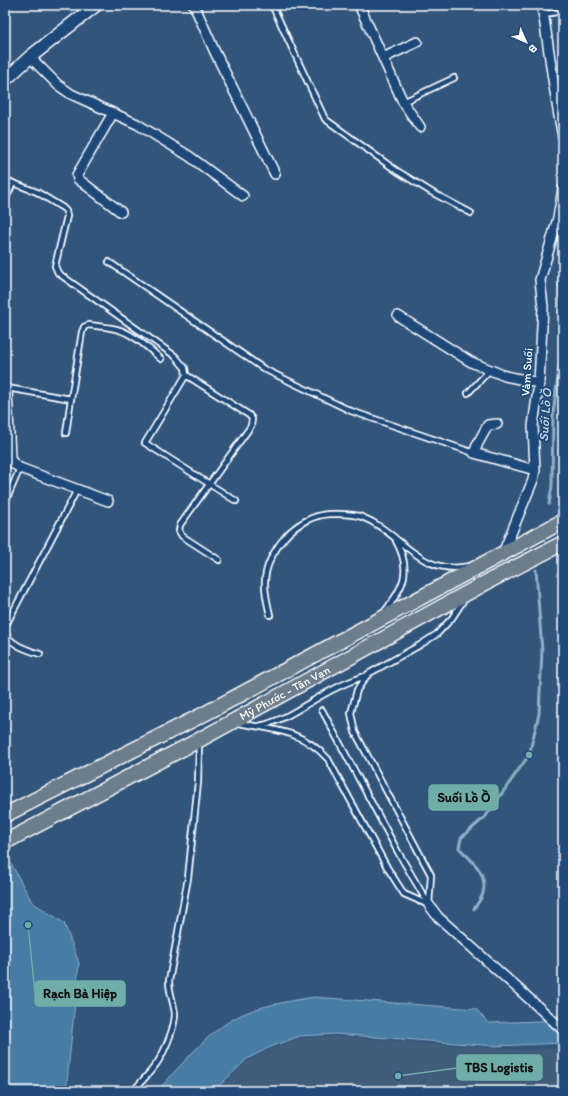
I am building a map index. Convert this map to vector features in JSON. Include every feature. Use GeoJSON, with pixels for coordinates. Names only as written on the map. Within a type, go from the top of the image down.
{"type":"FeatureCollection","features":[{"type":"Feature","properties":{"kind":"main road"},"geometry":{"type":"LineString","coordinates":[[5,80],[30,57],[96,5]]}},
{"type":"Feature","properties":{"kind":"main road","name":"Mỹ Phước - Tân Vạn"},"geometry":{"type":"LineString","coordinates":[[10,813],[208,712],[563,521]]}},
{"type":"Feature","properties":{"kind":"main road","name":"Mỹ Phước - Tân Vạn"},"geometry":{"type":"LineString","coordinates":[[5,842],[31,830],[199,740],[468,593],[563,543]]}},
{"type":"Feature","properties":{"kind":"street"},"geometry":{"type":"LineString","coordinates":[[194,5],[214,50],[275,174]]}},
{"type":"Feature","properties":{"kind":"street"},"geometry":{"type":"LineString","coordinates":[[359,5],[403,102],[420,128]]}},
{"type":"Feature","properties":{"kind":"street"},"geometry":{"type":"LineString","coordinates":[[543,10],[560,105],[563,137]]}},
{"type":"Feature","properties":{"kind":"street"},"geometry":{"type":"LineString","coordinates":[[383,58],[417,42]]}},
{"type":"Feature","properties":{"kind":"street"},"geometry":{"type":"LineString","coordinates":[[30,57],[58,85],[71,94],[137,124],[189,156],[243,196]]}},
{"type":"Feature","properties":{"kind":"street"},"geometry":{"type":"LineString","coordinates":[[113,113],[77,175],[78,179],[121,212]]}},
{"type":"Feature","properties":{"kind":"street","name":"Vàm Suối"},"geometry":{"type":"LineString","coordinates":[[503,553],[534,480],[533,426],[539,383],[543,307],[540,280],[561,210],[563,189]]}},
{"type":"Feature","properties":{"kind":"street"},"geometry":{"type":"LineString","coordinates":[[398,316],[471,362],[506,376],[539,383]]}},
{"type":"Feature","properties":{"kind":"street"},"geometry":{"type":"LineString","coordinates":[[6,388],[7,462],[77,490],[108,500]]}},
{"type":"Feature","properties":{"kind":"street"},"geometry":{"type":"LineString","coordinates":[[496,424],[488,425],[474,453],[535,470]]}},
{"type":"Feature","properties":{"kind":"street"},"geometry":{"type":"LineString","coordinates":[[429,905],[438,917],[563,1030]]}},
{"type":"Feature","properties":{"kind":"lane"},"geometry":{"type":"LineString","coordinates":[[272,5],[325,119],[397,171],[432,193],[471,214]]}},
{"type":"Feature","properties":{"kind":"lane"},"geometry":{"type":"LineString","coordinates":[[543,10],[563,11]]}},
{"type":"Feature","properties":{"kind":"lane"},"geometry":{"type":"LineString","coordinates":[[403,102],[454,78]]}},
{"type":"Feature","properties":{"kind":"lane"},"geometry":{"type":"LineString","coordinates":[[5,180],[37,192],[64,208],[66,211],[67,216],[55,266],[58,273],[175,356],[185,368],[186,376],[145,444],[236,500]]}},
{"type":"Feature","properties":{"kind":"lane"},"geometry":{"type":"LineString","coordinates":[[5,200],[13,183]]}},
{"type":"Feature","properties":{"kind":"lane"},"geometry":{"type":"LineString","coordinates":[[109,262],[264,369],[351,411],[474,453]]}},
{"type":"Feature","properties":{"kind":"lane"},"geometry":{"type":"LineString","coordinates":[[66,433],[84,327],[88,325],[117,329],[129,334],[160,359]]}},
{"type":"Feature","properties":{"kind":"lane"},"geometry":{"type":"LineString","coordinates":[[468,393],[490,370]]}},
{"type":"Feature","properties":{"kind":"lane"},"geometry":{"type":"LineString","coordinates":[[186,376],[249,415],[252,419],[251,426],[180,525],[179,531],[182,536],[219,560]]}},
{"type":"Feature","properties":{"kind":"lane"},"geometry":{"type":"LineString","coordinates":[[6,388],[71,399]]}},
{"type":"Feature","properties":{"kind":"lane"},"geometry":{"type":"LineString","coordinates":[[5,503],[20,468]]}},
{"type":"Feature","properties":{"kind":"lane"},"geometry":{"type":"LineString","coordinates":[[40,654],[14,643],[7,638],[5,632],[6,625],[77,490]]}},
{"type":"Feature","properties":{"kind":"lane"},"geometry":{"type":"LineString","coordinates":[[270,615],[265,585],[268,565],[278,546],[290,531],[311,518],[325,514],[346,513],[362,517],[385,529],[395,540],[402,552],[404,579],[398,594],[378,620]]}},
{"type":"Feature","properties":{"kind":"lane"},"geometry":{"type":"LineString","coordinates":[[395,540],[427,562],[445,567],[462,567],[485,562]]}},
{"type":"Feature","properties":{"kind":"lane"},"geometry":{"type":"LineString","coordinates":[[255,726],[278,720],[334,689],[368,674],[420,645],[436,634],[452,618],[468,593]]}},
{"type":"Feature","properties":{"kind":"lane"},"geometry":{"type":"LineString","coordinates":[[368,674],[357,690],[351,713],[355,732],[431,875],[429,905]]}},
{"type":"Feature","properties":{"kind":"lane"},"geometry":{"type":"LineString","coordinates":[[322,710],[398,852],[429,905]]}},
{"type":"Feature","properties":{"kind":"lane"},"geometry":{"type":"LineString","coordinates":[[230,722],[298,736],[316,746],[328,759],[388,869],[404,894],[429,905]]}},
{"type":"Feature","properties":{"kind":"lane"},"geometry":{"type":"LineString","coordinates":[[133,1091],[158,1062],[174,1024],[174,1007],[169,989],[169,981],[188,878],[198,782],[199,740]]}},
{"type":"Feature","properties":{"kind":"shaded area"},"geometry":{"type":"Polygon","coordinates":[[[7,856],[32,902],[64,923],[79,963],[66,1091],[5,1091],[5,857],[7,856]]]}},
{"type":"Feature","properties":{"kind":"shaded area"},"geometry":{"type":"Polygon","coordinates":[[[314,997],[476,1009],[488,1023],[563,1020],[563,1043],[495,1046],[335,1034],[300,1036],[268,1048],[247,1059],[214,1091],[157,1091],[199,1046],[222,1026],[235,1018],[264,1007],[314,997]]]}},
{"type":"Feature","properties":{"kind":"shaded area"},"geometry":{"type":"Polygon","coordinates":[[[334,1036],[529,1050],[563,1048],[563,1091],[217,1091],[247,1061],[268,1050],[300,1038],[334,1036]]]}},
{"type":"Feature","properties":{"kind":"waterway","name":"Suối Lồ Ồ"},"geometry":{"type":"LineString","coordinates":[[549,504],[552,486],[553,415],[563,335],[559,279],[563,232]]}},
{"type":"Feature","properties":{"kind":"waterway","name":"Suối Lồ Ồ"},"geometry":{"type":"LineString","coordinates":[[474,909],[481,899],[484,886],[483,879],[478,868],[459,848],[461,838],[486,816],[529,755],[539,714],[542,651],[536,570]]}},
{"type":"Feature","properties":{"kind":"place","name":"Suối Lồ Ồ"},"geometry":{"type":"Point","coordinates":[529,755]}},
{"type":"Feature","properties":{"kind":"place","name":"Rạch Bà Hiệp"},"geometry":{"type":"Point","coordinates":[28,925]}},
{"type":"Feature","properties":{"kind":"place","name":"TBS Logistis"},"geometry":{"type":"Point","coordinates":[398,1076]}}]}
